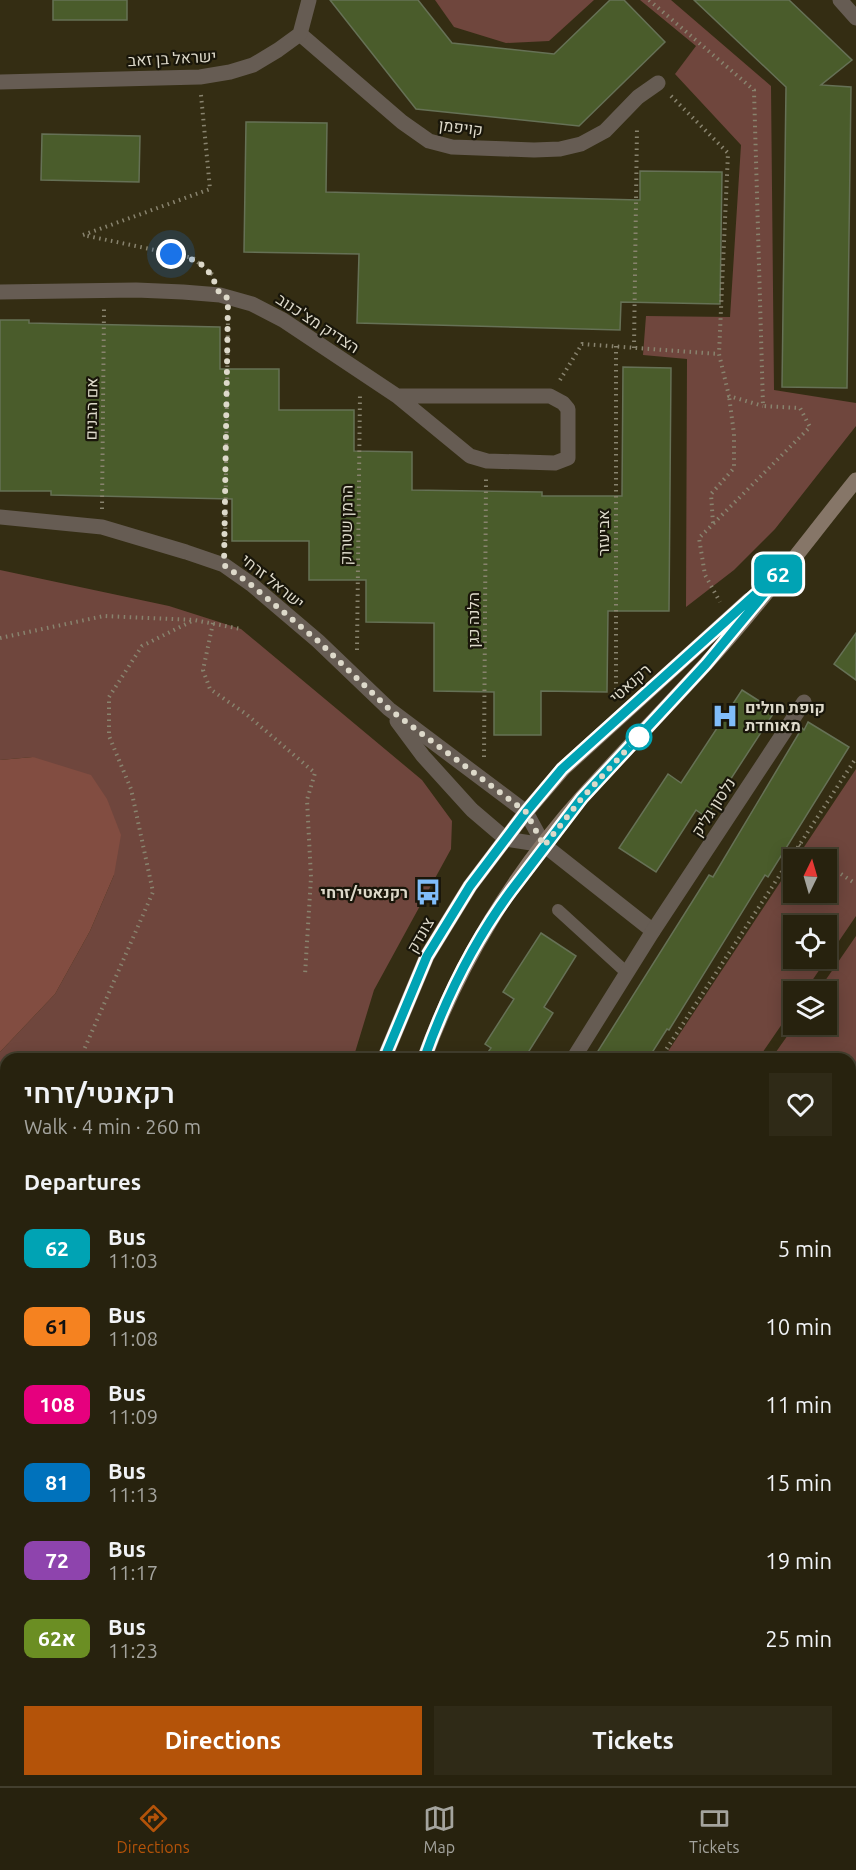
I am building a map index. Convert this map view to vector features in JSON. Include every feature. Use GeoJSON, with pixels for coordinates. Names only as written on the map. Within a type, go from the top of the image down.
{"type":"FeatureCollection","features":[{"type":"Feature","properties":{"kind":"street"},"geometry":{"type":"LineString","coordinates":[[300,34],[309,0]]}},
{"type":"Feature","properties":{"kind":"street"},"geometry":{"type":"LineString","coordinates":[[840,0],[856,18]]}},
{"type":"Feature","properties":{"kind":"street","name":"ישראל בן זאב"},"geometry":{"type":"LineString","coordinates":[[0,82],[200,77],[253,65],[300,34]]}},
{"type":"Feature","properties":{"kind":"street","name":"קויפמן"},"geometry":{"type":"LineString","coordinates":[[300,34],[402,122],[429,141],[452,147],[534,150],[561,149],[581,144],[605,131],[638,97],[658,83]]}},
{"type":"Feature","properties":{"kind":"street","name":"הצדיק מצ'כנוב"},"geometry":{"type":"LineString","coordinates":[[0,292],[159,291],[224,297],[252,304],[283,320],[397,396],[470,456],[487,461]]}},
{"type":"Feature","properties":{"kind":"street"},"geometry":{"type":"LineString","coordinates":[[397,396],[550,396],[563,403],[568,409],[568,458],[555,463],[487,461]]}},
{"type":"Feature","properties":{"kind":"street","name":"רקנאטי"},"geometry":{"type":"LineString","coordinates":[[544,846],[582,798],[706,664],[856,480]]}},
{"type":"Feature","properties":{"kind":"street","name":"ישראל זרחי"},"geometry":{"type":"LineString","coordinates":[[0,518],[102,527],[224,565],[280,608],[389,709],[484,778],[526,812],[544,846]]}},
{"type":"Feature","properties":{"kind":"street","name":"רקנאטי"},"geometry":{"type":"LineString","coordinates":[[506,839],[562,769],[789,564]]}},
{"type":"Feature","properties":{"kind":"street","name":"נלסון גליק"},"geometry":{"type":"LineString","coordinates":[[577,1053],[652,931],[804,702]]}},
{"type":"Feature","properties":{"kind":"street","name":"ישראל זרחי"},"geometry":{"type":"LineString","coordinates":[[389,709],[445,782],[472,810],[506,839]]}},
{"type":"Feature","properties":{"kind":"street"},"geometry":{"type":"LineString","coordinates":[[506,839],[544,846],[652,931]]}},
{"type":"Feature","properties":{"kind":"street","name":"צונדק"},"geometry":{"type":"LineString","coordinates":[[387,1053],[427,956],[470,886],[506,839]]}},
{"type":"Feature","properties":{"kind":"street"},"geometry":{"type":"LineString","coordinates":[[427,1053],[461,973],[500,906],[544,846]]}},
{"type":"Feature","properties":{"kind":"lane"},"geometry":{"type":"LineString","coordinates":[[558,910],[627,973]]}},
{"type":"Feature","properties":{"kind":"path"},"geometry":{"type":"LineString","coordinates":[[649,0],[754,90],[763,406]]}},
{"type":"Feature","properties":{"kind":"path"},"geometry":{"type":"LineString","coordinates":[[200,77],[210,189],[83,235],[193,258],[212,274],[224,297],[224,565]]}},
{"type":"Feature","properties":{"kind":"path"},"geometry":{"type":"LineString","coordinates":[[658,83],[728,153],[719,354],[729,396],[734,434],[734,468],[711,494],[713,524]]}},
{"type":"Feature","properties":{"kind":"path"},"geometry":{"type":"LineString","coordinates":[[634,348],[638,97]]}},
{"type":"Feature","properties":{"kind":"path","name":"אם הבנים"},"geometry":{"type":"LineString","coordinates":[[102,527],[105,291]]}},
{"type":"Feature","properties":{"kind":"path"},"geometry":{"type":"LineString","coordinates":[[550,396],[582,344],[719,354]]}},
{"type":"Feature","properties":{"kind":"path","name":"אביעזר"},"geometry":{"type":"LineString","coordinates":[[616,346],[616,720]]}},
{"type":"Feature","properties":{"kind":"path","name":"הרמן שטרוק"},"geometry":{"type":"LineString","coordinates":[[357,678],[360,371]]}},
{"type":"Feature","properties":{"kind":"path"},"geometry":{"type":"LineString","coordinates":[[729,396],[763,406],[800,408],[810,427],[699,538],[705,575],[730,618]]}},
{"type":"Feature","properties":{"kind":"path","name":"הלנה כגן"},"geometry":{"type":"LineString","coordinates":[[484,778],[487,461]]}},
{"type":"Feature","properties":{"kind":"path"},"geometry":{"type":"LineString","coordinates":[[0,638],[104,616],[194,620],[241,629]]}},
{"type":"Feature","properties":{"kind":"path"},"geometry":{"type":"LineString","coordinates":[[83,1053],[153,892],[130,789],[109,736],[109,697],[142,646],[194,620]]}},
{"type":"Feature","properties":{"kind":"path"},"geometry":{"type":"LineString","coordinates":[[213,623],[203,670],[210,688],[246,714],[315,773],[307,800],[311,877],[305,975]]}},
{"type":"Feature","properties":{"kind":"path"},"geometry":{"type":"LineString","coordinates":[[664,1053],[856,758]]}},
{"type":"Feature","properties":{"kind":"path"},"geometry":{"type":"LineString","coordinates":[[799,845],[805,849]]}},
{"type":"Feature","properties":{"kind":"path"},"geometry":{"type":"LineString","coordinates":[[837,871],[856,884]]}},
{"type":"Feature","properties":{"kind":"shaded area"},"geometry":{"type":"Polygon","coordinates":[[[435,0],[594,0],[549,41],[506,43],[454,27],[435,0]]]}},
{"type":"Feature","properties":{"kind":"shaded area"},"geometry":{"type":"Polygon","coordinates":[[[640,0],[671,0],[771,86],[774,390],[856,403],[856,426],[775,529],[734,570],[686,607],[687,359],[643,355],[646,316],[730,317],[741,145],[675,74],[696,46],[640,0]]]}},
{"type":"Feature","properties":{"kind":"shaded area"},"geometry":{"type":"Polygon","coordinates":[[[0,570],[169,606],[241,629],[422,780],[452,821],[451,849],[374,990],[355,1053],[0,1053],[55,994],[90,931],[114,875],[33,757],[0,760],[0,570]]]}},
{"type":"Feature","properties":{"kind":"shaded area"},"geometry":{"type":"Polygon","coordinates":[[[33,757],[91,775],[107,799],[121,835],[114,875],[90,931],[55,994],[0,1052],[0,760],[33,757]]]}},
{"type":"Feature","properties":{"kind":"shaded area"},"geometry":{"type":"Polygon","coordinates":[[[856,769],[856,916],[837,944],[837,915],[783,915],[783,969],[820,969],[812,981],[783,981],[783,1023],[762,1053],[667,1053],[783,878],[783,903],[837,903],[837,849],[803,849],[856,769]]]}},
{"type":"Feature","properties":{"kind":"shaded area"},"geometry":{"type":"Polygon","coordinates":[[[856,936],[856,1053],[775,1053],[788,1035],[837,1035],[837,981],[825,981],[833,969],[837,969],[837,964],[856,936]]]}},
{"type":"Feature","properties":{"kind":"building"},"geometry":{"type":"Polygon","coordinates":[[[53,0],[127,0],[127,20],[53,20],[53,0]]]}},
{"type":"Feature","properties":{"kind":"building"},"geometry":{"type":"Polygon","coordinates":[[[330,0],[418,0],[452,43],[554,54],[610,0],[624,0],[665,42],[579,126],[416,109],[330,0]]]}},
{"type":"Feature","properties":{"kind":"building"},"geometry":{"type":"Polygon","coordinates":[[[694,0],[789,0],[852,60],[821,85],[851,87],[847,388],[782,387],[786,87],[694,0]]]}},
{"type":"Feature","properties":{"kind":"building"},"geometry":{"type":"Polygon","coordinates":[[[246,122],[327,123],[326,192],[640,200],[640,171],[722,172],[720,304],[621,302],[620,330],[357,323],[359,254],[244,252],[246,122]]]}},
{"type":"Feature","properties":{"kind":"building"},"geometry":{"type":"Polygon","coordinates":[[[42,134],[140,136],[139,182],[41,180],[42,134]]]}},
{"type":"Feature","properties":{"kind":"building"},"geometry":{"type":"Polygon","coordinates":[[[0,320],[29,320],[29,323],[220,327],[220,369],[279,369],[279,410],[354,410],[354,451],[412,452],[412,490],[542,492],[542,496],[622,496],[623,367],[671,368],[669,611],[608,611],[607,692],[541,691],[541,735],[494,735],[494,692],[434,691],[434,623],[366,622],[366,580],[309,580],[309,541],[232,541],[232,499],[51,495],[51,491],[0,491],[0,320]]]}},
{"type":"Feature","properties":{"kind":"building"},"geometry":{"type":"Polygon","coordinates":[[[856,633],[856,680],[834,664],[856,633]]]}},
{"type":"Feature","properties":{"kind":"building"},"geometry":{"type":"Polygon","coordinates":[[[742,690],[775,711],[706,817],[696,810],[656,872],[619,848],[668,774],[681,783],[742,690]]]}},
{"type":"Feature","properties":{"kind":"building"},"geometry":{"type":"Polygon","coordinates":[[[808,722],[849,747],[785,849],[783,849],[783,853],[768,877],[765,875],[669,1030],[667,1029],[652,1053],[597,1053],[709,875],[713,877],[802,728],[804,730],[808,722]]]}},
{"type":"Feature","properties":{"kind":"building"},"geometry":{"type":"Polygon","coordinates":[[[541,933],[576,956],[544,1007],[553,1013],[528,1053],[487,1053],[491,1048],[485,1044],[514,999],[503,992],[541,933]]]}},
{"type":"Feature","properties":{"kind":"bus line","name":"62"},"geometry":{"type":"LineString","coordinates":[[386,1053],[427,956],[470,886],[526,812],[562,769],[789,564],[706,664],[582,798],[544,846],[500,906],[461,973],[426,1053]]}},
{"type":"Feature","properties":{"kind":"place","name":"קופת חולים מאוחדת"},"geometry":{"type":"Point","coordinates":[725,716]}},
{"type":"Feature","properties":{"kind":"place","name":"רקנאטי/זרחי"},"geometry":{"type":"Point","coordinates":[428,892]}},
{"type":"Feature","properties":{"kind":"route"},"geometry":{"type":"LineString","coordinates":[[171,254],[193,258],[212,274],[220,295],[228,298],[224,565],[318,641],[389,709],[484,778],[526,812],[544,846],[582,798],[644,731],[639,737]]}}]}
